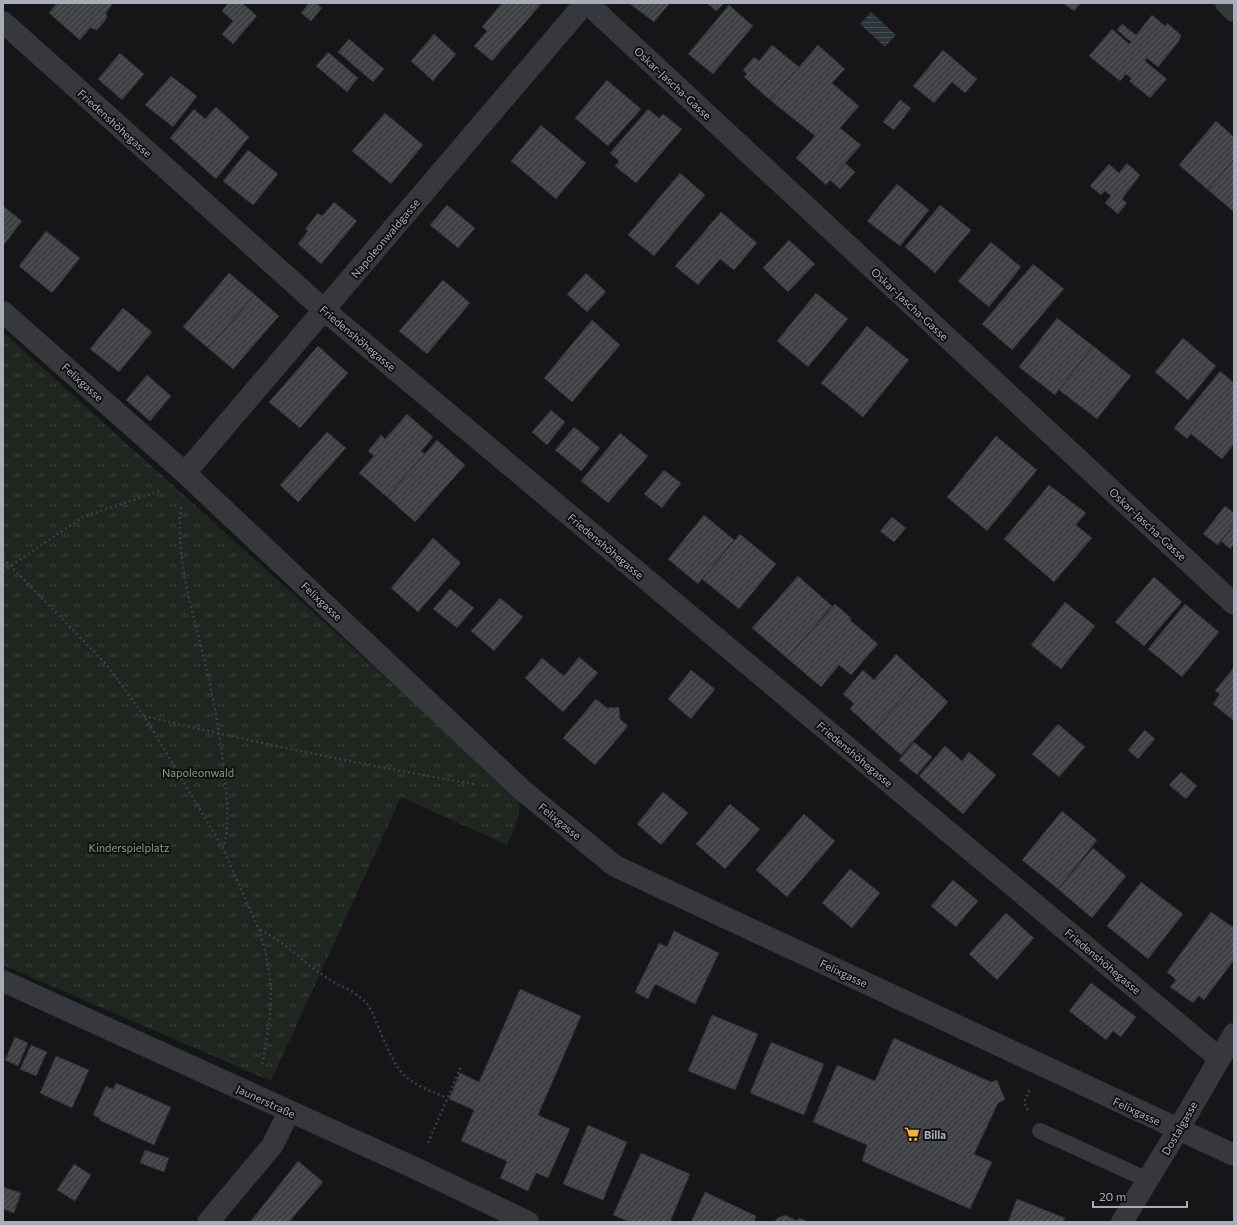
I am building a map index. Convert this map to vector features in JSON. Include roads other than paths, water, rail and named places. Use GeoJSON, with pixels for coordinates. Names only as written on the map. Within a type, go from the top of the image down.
{"type":"FeatureCollection","features":[{"type":"Feature","properties":{"kind":"street","name":"Napoleonwaldgasse"},"geometry":{"type":"LineString","coordinates":[[185,473],[586,3]]}},
{"type":"Feature","properties":{"kind":"street","name":"Oskar-Jascha-Gasse"},"geometry":{"type":"LineString","coordinates":[[586,3],[1234,604]]}},
{"type":"Feature","properties":{"kind":"street"},"geometry":{"type":"LineString","coordinates":[[1226,3],[1234,11]]}},
{"type":"Feature","properties":{"kind":"street","name":"Friedenshöhegasse"},"geometry":{"type":"LineString","coordinates":[[3,22],[324,310],[1219,1058]]}},
{"type":"Feature","properties":{"kind":"street","name":"Felixgasse"},"geometry":{"type":"LineString","coordinates":[[3,312],[185,473],[522,790],[615,866],[1234,1155]]}},
{"type":"Feature","properties":{"kind":"street","name":"Jaunerstraße"},"geometry":{"type":"LineString","coordinates":[[3,981],[528,1222]]}},
{"type":"Feature","properties":{"kind":"street","name":"Dostalgasse"},"geometry":{"type":"LineString","coordinates":[[1122,1222],[1234,1034]]}},
{"type":"Feature","properties":{"kind":"street"},"geometry":{"type":"LineString","coordinates":[[208,1222],[272,1146],[290,1112]]}},
{"type":"Feature","properties":{"kind":"lane"},"geometry":{"type":"LineString","coordinates":[[1040,1131],[1148,1180]]}},
{"type":"Feature","properties":{"kind":"place","name":"Billa"},"geometry":{"type":"Point","coordinates":[912,1134]}},
{"type":"Feature","properties":{"kind":"park label","name":"Napoleonwald"},"geometry":{"type":"Point","coordinates":[198,772]}},
{"type":"Feature","properties":{"kind":"park label","name":"Kinderspielplatz"},"geometry":{"type":"Point","coordinates":[129,847]}}]}
